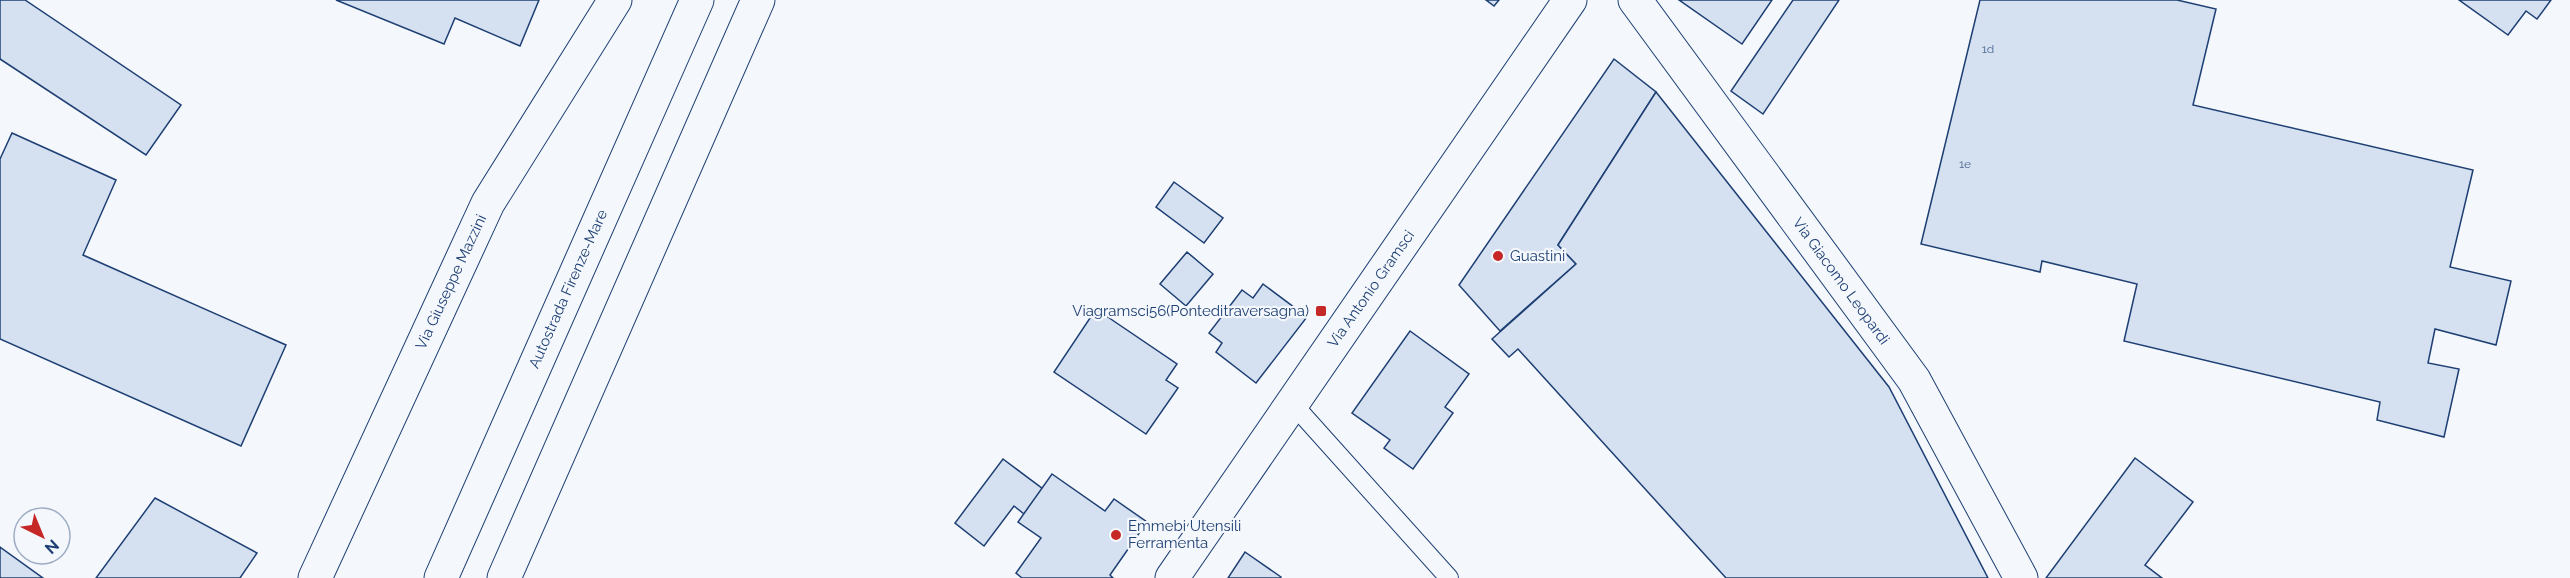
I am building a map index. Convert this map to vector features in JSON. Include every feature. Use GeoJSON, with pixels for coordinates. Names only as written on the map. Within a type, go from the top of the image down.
{"type":"FeatureCollection","features":[{"type":"Feature","properties":{"kind":"main road","name":"Via Giuseppe Mazzini"},"geometry":{"type":"LineString","coordinates":[[315,578],[488,203],[615,0]]}},
{"type":"Feature","properties":{"kind":"main road","name":"Autostrada Firenze-Mare"},"geometry":{"type":"LineString","coordinates":[[441,578],[697,0]]}},
{"type":"Feature","properties":{"kind":"main road"},"geometry":{"type":"LineString","coordinates":[[504,578],[758,0]]}},
{"type":"Feature","properties":{"kind":"main road","name":"Via Antonio Gramsci"},"geometry":{"type":"LineString","coordinates":[[1172,578],[1570,0]]}},
{"type":"Feature","properties":{"kind":"main road","name":"Via Giacomo Leopardi"},"geometry":{"type":"LineString","coordinates":[[1635,0],[1914,380],[2021,578]]}},
{"type":"Feature","properties":{"kind":"lane"},"geometry":{"type":"LineString","coordinates":[[1292,403],[1449,578]]}},
{"type":"Feature","properties":{"kind":"building"},"geometry":{"type":"Polygon","coordinates":[[[0,0],[25,0],[181,105],[146,155],[0,59],[0,0]]]}},
{"type":"Feature","properties":{"kind":"building"},"geometry":{"type":"Polygon","coordinates":[[[336,0],[539,0],[520,46],[455,18],[444,44],[336,0]]]}},
{"type":"Feature","properties":{"kind":"building"},"geometry":{"type":"Polygon","coordinates":[[[1486,0],[1499,0],[1494,6],[1486,0]]]}},
{"type":"Feature","properties":{"kind":"building"},"geometry":{"type":"Polygon","coordinates":[[[1679,0],[1772,0],[1742,44],[1679,0]]]}},
{"type":"Feature","properties":{"kind":"building"},"geometry":{"type":"Polygon","coordinates":[[[1793,0],[1839,0],[1763,114],[1731,91],[1793,0]]]}},
{"type":"Feature","properties":{"kind":"building"},"geometry":{"type":"Polygon","coordinates":[[[1980,0],[2177,0],[2216,9],[2193,105],[2473,170],[2450,267],[2511,281],[2496,345],[2435,329],[2428,363],[2459,369],[2444,437],[2377,420],[2380,402],[2124,341],[2137,284],[2042,261],[2040,272],[1921,244],[1980,0]]]}},
{"type":"Feature","properties":{"kind":"building"},"geometry":{"type":"Polygon","coordinates":[[[2459,0],[2551,0],[2537,19],[2526,11],[2508,35],[2459,0]]]}},
{"type":"Feature","properties":{"kind":"building"},"geometry":{"type":"Polygon","coordinates":[[[1614,59],[1656,92],[1558,245],[1576,264],[1500,331],[1459,285],[1614,59]]]}},
{"type":"Feature","properties":{"kind":"building"},"geometry":{"type":"Polygon","coordinates":[[[1656,92],[1889,387],[1988,578],[1726,578],[1518,349],[1509,357],[1492,339],[1576,264],[1558,245],[1656,92]]]}},
{"type":"Feature","properties":{"kind":"building"},"geometry":{"type":"Polygon","coordinates":[[[12,133],[116,180],[83,255],[286,345],[241,446],[0,339],[0,159],[12,133]]]}},
{"type":"Feature","properties":{"kind":"building"},"geometry":{"type":"Polygon","coordinates":[[[1174,182],[1223,218],[1204,243],[1156,207],[1174,182]]]}},
{"type":"Feature","properties":{"kind":"building"},"geometry":{"type":"Polygon","coordinates":[[[1187,252],[1213,274],[1186,306],[1160,284],[1187,252]]]}},
{"type":"Feature","properties":{"kind":"building"},"geometry":{"type":"Polygon","coordinates":[[[1263,284],[1307,317],[1256,383],[1216,352],[1222,343],[1209,333],[1242,290],[1253,298],[1263,284]]]}},
{"type":"Feature","properties":{"kind":"building"},"geometry":{"type":"Polygon","coordinates":[[[1096,309],[1177,364],[1166,380],[1178,388],[1146,434],[1054,372],[1096,309]]]}},
{"type":"Feature","properties":{"kind":"building"},"geometry":{"type":"Polygon","coordinates":[[[1410,331],[1469,374],[1445,407],[1453,413],[1413,469],[1384,448],[1390,440],[1352,413],[1410,331]]]}},
{"type":"Feature","properties":{"kind":"building"},"geometry":{"type":"Polygon","coordinates":[[[2135,458],[2193,502],[2145,565],[2162,578],[2046,578],[2135,458]]]}},
{"type":"Feature","properties":{"kind":"building"},"geometry":{"type":"Polygon","coordinates":[[[1003,459],[1043,489],[1024,514],[1014,506],[984,546],[955,523],[1003,459]]]}},
{"type":"Feature","properties":{"kind":"building"},"geometry":{"type":"Polygon","coordinates":[[[1052,474],[1105,511],[1114,499],[1147,522],[1110,575],[1113,578],[1022,578],[1016,573],[1041,538],[1018,522],[1052,474]]]}},
{"type":"Feature","properties":{"kind":"building"},"geometry":{"type":"Polygon","coordinates":[[[155,498],[257,553],[240,578],[96,578],[155,498]]]}},
{"type":"Feature","properties":{"kind":"building"},"geometry":{"type":"Polygon","coordinates":[[[0,547],[12,556],[12,566],[26,566],[43,578],[0,578],[0,547]]]}},
{"type":"Feature","properties":{"kind":"building"},"geometry":{"type":"Polygon","coordinates":[[[1245,552],[1281,577],[1228,578],[1245,552]]]}},
{"type":"Feature","properties":{"kind":"place","name":"Guastini"},"geometry":{"type":"Point","coordinates":[1498,256]}},
{"type":"Feature","properties":{"kind":"place","name":"Viagramsci56(Ponteditraversagna)"},"geometry":{"type":"Point","coordinates":[1321,311]}},
{"type":"Feature","properties":{"kind":"place","name":"Emmebi Utensili Ferramenta"},"geometry":{"type":"Point","coordinates":[1116,535]}}]}
